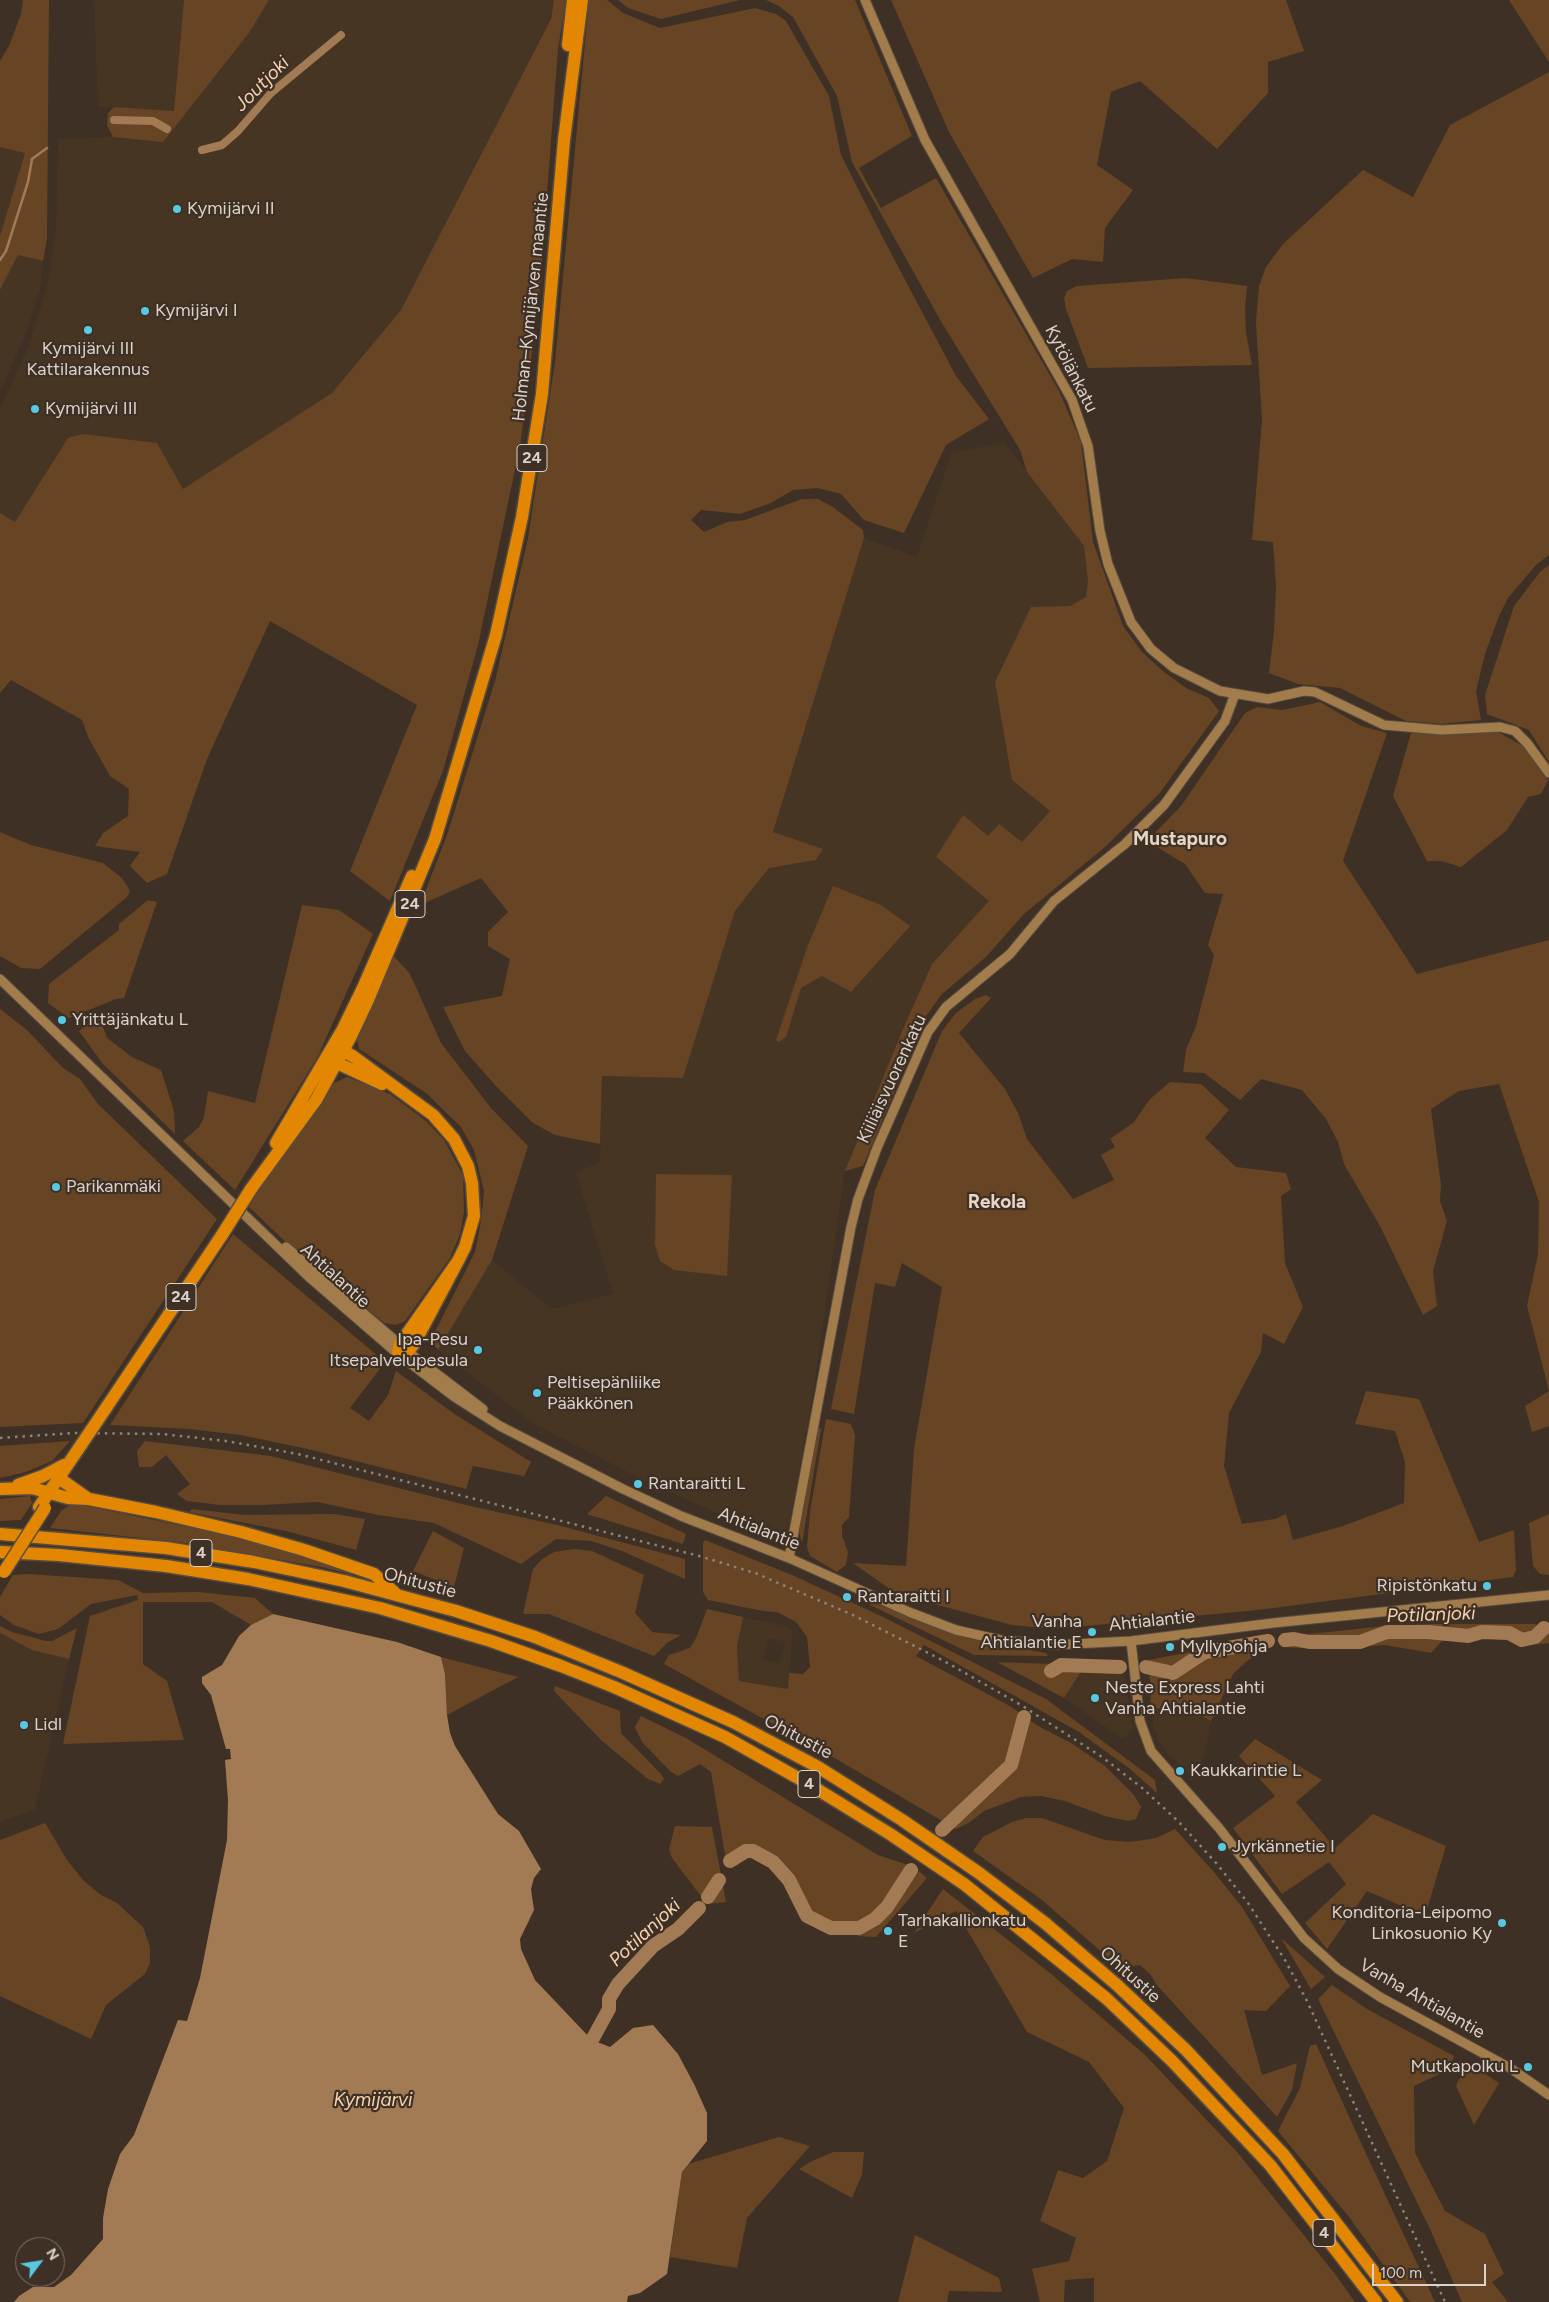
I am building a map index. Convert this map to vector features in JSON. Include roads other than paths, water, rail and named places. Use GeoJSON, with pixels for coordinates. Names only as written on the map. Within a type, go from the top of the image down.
{"type":"FeatureCollection","features":[{"type":"Feature","properties":{"kind":"highway","name":"Holman–Kymijärven maantie"},"geometry":{"type":"LineString","coordinates":[[344,1051],[420,878],[444,812],[498,625],[522,517],[532,460],[548,341],[564,140],[567,61],[573,0]]}},
{"type":"Feature","properties":{"kind":"highway","name":"Holman–Kymijärven maantie"},"geometry":{"type":"LineString","coordinates":[[564,140],[582,0]]}},
{"type":"Feature","properties":{"kind":"highway","name":"Holman–Kymijärven maantie"},"geometry":{"type":"LineString","coordinates":[[0,1578],[74,1456],[222,1235],[334,1058],[456,767]]}},
{"type":"Feature","properties":{"kind":"highway"},"geometry":{"type":"LineString","coordinates":[[402,1350],[465,1247],[474,1216],[470,1174],[454,1139],[433,1116],[364,1063],[344,1051],[334,1058],[417,1104]]}},
{"type":"Feature","properties":{"kind":"highway","name":"Holman–Kymijärven maantie"},"geometry":{"type":"LineString","coordinates":[[51,1494],[63,1481],[74,1456]]}},
{"type":"Feature","properties":{"kind":"highway"},"geometry":{"type":"LineString","coordinates":[[5,1488],[43,1476],[74,1456]]}},
{"type":"Feature","properties":{"kind":"highway"},"geometry":{"type":"LineString","coordinates":[[63,1481],[89,1499]]}},
{"type":"Feature","properties":{"kind":"highway"},"geometry":{"type":"LineString","coordinates":[[5,1488],[32,1488],[51,1494],[89,1499],[175,1516],[304,1550],[374,1574],[398,1596]]}},
{"type":"Feature","properties":{"kind":"highway","name":"Holman–Kymijärven maantie"},"geometry":{"type":"LineString","coordinates":[[0,1566],[42,1508]]}},
{"type":"Feature","properties":{"kind":"highway","name":"Ohitustie"},"geometry":{"type":"LineString","coordinates":[[0,1534],[166,1548],[254,1562],[344,1581],[456,1611],[535,1637],[621,1672],[733,1722],[818,1767],[902,1820],[979,1873],[1052,1929],[1117,1985],[1186,2050],[1283,2154],[1398,2302]]}},
{"type":"Feature","properties":{"kind":"highway","name":"Ohitustie"},"geometry":{"type":"LineString","coordinates":[[0,1552],[59,1555],[166,1566],[258,1581],[380,1608],[483,1638],[561,1666],[614,1687],[725,1738],[873,1824],[964,1884],[1107,1999],[1172,2061],[1270,2165],[1376,2302]]}},
{"type":"Feature","properties":{"kind":"street","name":"Kytölänkatu"},"geometry":{"type":"LineString","coordinates":[[865,0],[925,140],[1072,400],[1091,459],[1097,517],[1104,548],[1131,622],[1151,649],[1174,668],[1206,686],[1235,694],[1268,699],[1304,691],[1315,692],[1384,725],[1442,730],[1500,727],[1515,731],[1527,743],[1549,773]]}},
{"type":"Feature","properties":{"kind":"street","name":"Kiiliäisvuorenkatu"},"geometry":{"type":"LineString","coordinates":[[789,1558],[858,1199],[877,1148],[928,1032],[946,1007],[1010,954],[1054,901],[1125,844],[1164,805],[1225,721],[1235,694]]}},
{"type":"Feature","properties":{"kind":"street","name":"Ahtialantie"},"geometry":{"type":"LineString","coordinates":[[0,979],[248,1215],[309,1277],[476,1411],[528,1441],[665,1508],[789,1558],[909,1612],[956,1630],[1002,1640],[1054,1645],[1131,1641],[1273,1623],[1549,1595]]}},
{"type":"Feature","properties":{"kind":"street","name":"Vanha Ahtialantie"},"geometry":{"type":"LineString","coordinates":[[1131,1641],[1140,1721],[1151,1751],[1219,1828],[1304,1938],[1338,1969],[1380,1998],[1510,2068],[1549,2095]]}},
{"type":"Feature","properties":{"kind":"water","name":"Kymijärvi"},"geometry":{"type":"Polygon","coordinates":[[[273,1614],[397,1642],[441,1657],[445,1674],[447,1715],[450,1733],[455,1746],[498,1814],[519,1831],[541,1869],[534,1878],[531,1889],[534,1910],[520,1939],[521,1949],[535,1980],[592,2040],[610,2047],[633,2028],[653,2025],[678,2054],[707,2113],[707,2141],[682,2172],[667,2274],[640,2293],[628,2296],[627,2302],[14,2302],[19,2296],[33,2287],[65,2287],[65,2279],[103,2239],[103,2218],[108,2189],[120,2154],[134,2135],[178,2020],[187,2021],[200,1978],[227,1840],[228,1800],[225,1760],[231,1759],[230,1749],[226,1749],[211,1695],[202,1683],[202,1677],[222,1665],[239,1636],[251,1625],[273,1614]]]}},
{"type":"Feature","properties":{"kind":"waterway","name":"Joutjoki"},"geometry":{"type":"LineString","coordinates":[[202,150],[222,145],[238,131],[271,93],[341,35]]}},
{"type":"Feature","properties":{"kind":"waterway","name":"Joutjoki"},"geometry":{"type":"LineString","coordinates":[[114,120],[153,121],[167,129]]}},
{"type":"Feature","properties":{"kind":"waterway","name":"Joutjoki"},"geometry":{"type":"LineString","coordinates":[[0,260],[6,251],[28,182],[32,159],[47,148]]}},
{"type":"Feature","properties":{"kind":"waterway","name":"Potilanjoki"},"geometry":{"type":"LineString","coordinates":[[1285,1640],[1360,1642],[1387,1632],[1428,1632],[1468,1636],[1482,1632],[1509,1633],[1522,1640],[1535,1637],[1544,1628]]}},
{"type":"Feature","properties":{"kind":"waterway","name":"Potilanjoki"},"geometry":{"type":"LineString","coordinates":[[1146,1667],[1173,1673],[1205,1652],[1268,1641]]}},
{"type":"Feature","properties":{"kind":"waterway","name":"Potilanjoki"},"geometry":{"type":"LineString","coordinates":[[1051,1671],[1061,1665],[1120,1667]]}},
{"type":"Feature","properties":{"kind":"waterway","name":"Potilanjoki"},"geometry":{"type":"LineString","coordinates":[[942,1830],[1011,1765],[1024,1717]]}},
{"type":"Feature","properties":{"kind":"waterway","name":"Potilanjoki"},"geometry":{"type":"LineString","coordinates":[[730,1861],[746,1851],[753,1851],[773,1862],[789,1880],[807,1916],[831,1928],[859,1928],[875,1919],[887,1907],[911,1870]]}},
{"type":"Feature","properties":{"kind":"waterway","name":"Potilanjoki"},"geometry":{"type":"LineString","coordinates":[[708,1897],[719,1880]]}},
{"type":"Feature","properties":{"kind":"waterway","name":"Potilanjoki"},"geometry":{"type":"LineString","coordinates":[[592,2040],[609,2009],[609,1999],[618,1984],[653,1946],[678,1929],[699,1908]]}},
{"type":"Feature","properties":{"kind":"railway"},"geometry":{"type":"LineString","coordinates":[[0,1438],[74,1433],[162,1434],[226,1441],[298,1454],[699,1556],[755,1573],[853,1615],[944,1661],[1021,1705],[1102,1757],[1141,1787],[1178,1821],[1217,1864],[1248,1903],[1285,1960],[1307,2001],[1445,2302]]}},
{"type":"Feature","properties":{"kind":"place","name":"Kymijärvi II"},"geometry":{"type":"Point","coordinates":[177,209]}},
{"type":"Feature","properties":{"kind":"place","name":"Kymijärvi I"},"geometry":{"type":"Point","coordinates":[145,311]}},
{"type":"Feature","properties":{"kind":"place","name":"Kymijärvi III Kattilarakennus"},"geometry":{"type":"Point","coordinates":[88,330]}},
{"type":"Feature","properties":{"kind":"place","name":"Kymijärvi III"},"geometry":{"type":"Point","coordinates":[35,409]}},
{"type":"Feature","properties":{"kind":"place","name":"Yrittäjänkatu L"},"geometry":{"type":"Point","coordinates":[62,1020]}},
{"type":"Feature","properties":{"kind":"place","name":"Parikanmäki"},"geometry":{"type":"Point","coordinates":[56,1187]}},
{"type":"Feature","properties":{"kind":"place","name":"Ipa-Pesu Itsepalvelupesula"},"geometry":{"type":"Point","coordinates":[478,1350]}},
{"type":"Feature","properties":{"kind":"place","name":"Peltisepänliike Pääkkönen"},"geometry":{"type":"Point","coordinates":[537,1393]}},
{"type":"Feature","properties":{"kind":"place","name":"Rantaraitti L"},"geometry":{"type":"Point","coordinates":[638,1484]}},
{"type":"Feature","properties":{"kind":"place","name":"Ripistönkatu"},"geometry":{"type":"Point","coordinates":[1487,1586]}},
{"type":"Feature","properties":{"kind":"place","name":"Rantaraitti I"},"geometry":{"type":"Point","coordinates":[847,1597]}},
{"type":"Feature","properties":{"kind":"place","name":"Vanha Ahtialantie E"},"geometry":{"type":"Point","coordinates":[1092,1632]}},
{"type":"Feature","properties":{"kind":"place","name":"Myllypohja"},"geometry":{"type":"Point","coordinates":[1170,1647]}},
{"type":"Feature","properties":{"kind":"place","name":"Neste Express Lahti Vanha Ahtialantie"},"geometry":{"type":"Point","coordinates":[1095,1698]}},
{"type":"Feature","properties":{"kind":"place","name":"Lidl"},"geometry":{"type":"Point","coordinates":[24,1725]}},
{"type":"Feature","properties":{"kind":"place","name":"Kaukkarintie L"},"geometry":{"type":"Point","coordinates":[1180,1771]}},
{"type":"Feature","properties":{"kind":"place","name":"Jyrkännetie I"},"geometry":{"type":"Point","coordinates":[1222,1847]}},
{"type":"Feature","properties":{"kind":"place","name":"Konditoria-Leipomo Linkosuonio Ky"},"geometry":{"type":"Point","coordinates":[1502,1923]}},
{"type":"Feature","properties":{"kind":"place","name":"Tarhakallionkatu E"},"geometry":{"type":"Point","coordinates":[888,1931]}},
{"type":"Feature","properties":{"kind":"place","name":"Mutkapolku L"},"geometry":{"type":"Point","coordinates":[1528,2067]}},
{"type":"Feature","properties":{"kind":"district","name":"Mustapuro"},"geometry":{"type":"Point","coordinates":[1180,839]}},
{"type":"Feature","properties":{"kind":"district","name":"Rekola"},"geometry":{"type":"Point","coordinates":[997,1202]}}]}
